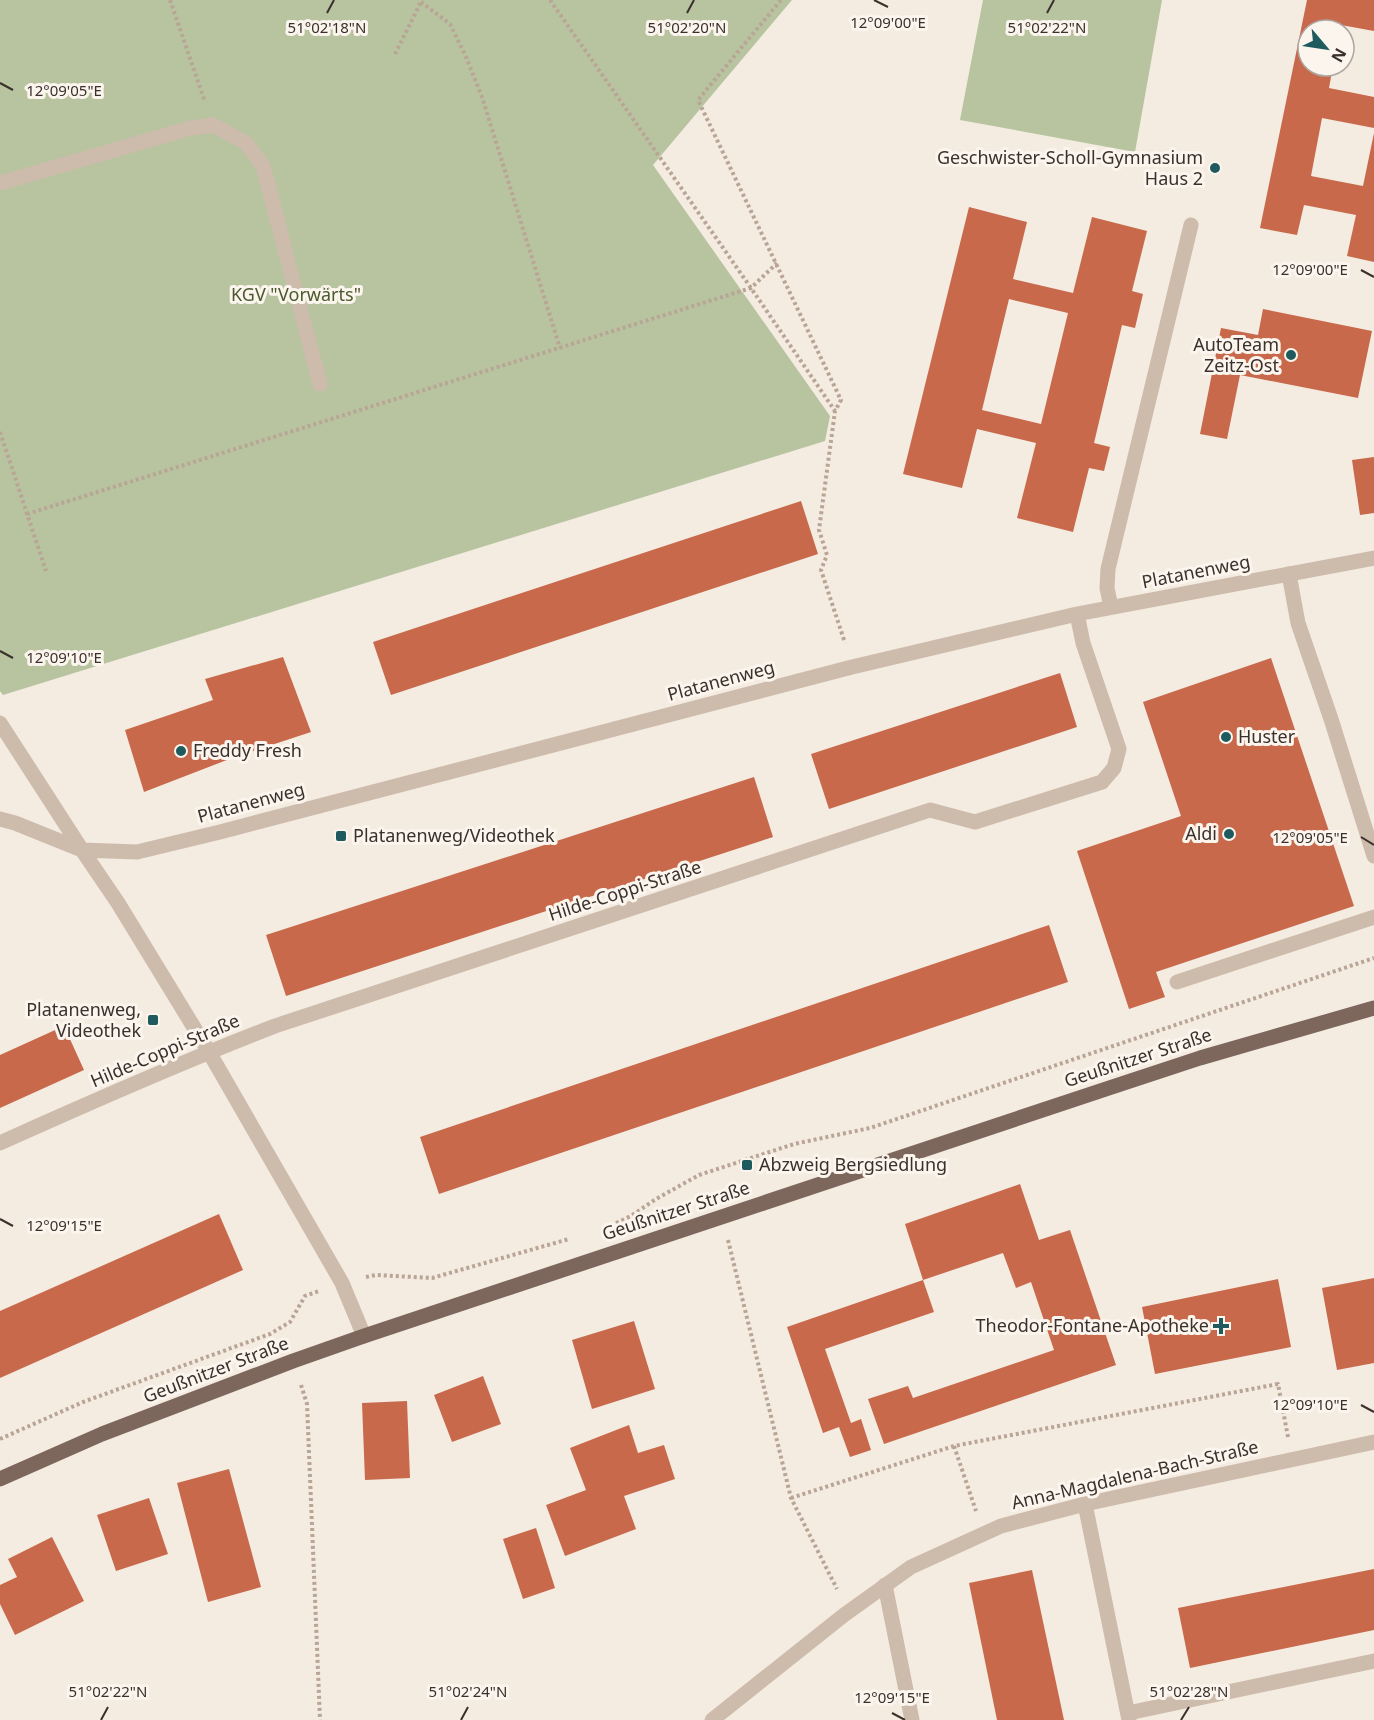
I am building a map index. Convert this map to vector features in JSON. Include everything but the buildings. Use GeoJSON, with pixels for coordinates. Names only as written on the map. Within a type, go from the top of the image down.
{"type":"FeatureCollection","features":[{"type":"Feature","properties":{"kind":"main road","name":"Geußnitzer Straße"},"geometry":{"type":"LineString","coordinates":[[0,1479],[102,1434],[364,1336],[1200,1058],[1374,1008]]}},
{"type":"Feature","properties":{"kind":"street"},"geometry":{"type":"LineString","coordinates":[[0,183],[190,128],[213,125],[246,143],[263,166],[320,384]]}},
{"type":"Feature","properties":{"kind":"street"},"geometry":{"type":"LineString","coordinates":[[1111,607],[1107,588],[1108,569],[1191,225]]}},
{"type":"Feature","properties":{"kind":"street","name":"Platanenweg"},"geometry":{"type":"LineString","coordinates":[[0,819],[82,850],[137,852],[852,667],[1077,614],[1374,558]]}},
{"type":"Feature","properties":{"kind":"street"},"geometry":{"type":"LineString","coordinates":[[1289,574],[1298,623],[1374,856]]}},
{"type":"Feature","properties":{"kind":"street","name":"Hilde-Coppi-Straße"},"geometry":{"type":"LineString","coordinates":[[0,1143],[209,1052],[275,1026],[930,810],[975,822],[1102,782],[1114,768],[1119,749],[1083,643],[1077,614]]}},
{"type":"Feature","properties":{"kind":"street"},"geometry":{"type":"LineString","coordinates":[[0,723],[118,903],[209,1052],[342,1283],[364,1336]]}},
{"type":"Feature","properties":{"kind":"street"},"geometry":{"type":"LineString","coordinates":[[1177,982],[1374,917]]}},
{"type":"Feature","properties":{"kind":"street","name":"Anna-Magdalena-Bach-Straße"},"geometry":{"type":"LineString","coordinates":[[712,1720],[849,1611],[911,1567],[1001,1526],[1085,1504],[1374,1442]]}},
{"type":"Feature","properties":{"kind":"street"},"geometry":{"type":"LineString","coordinates":[[1085,1504],[1129,1717],[1374,1661]]}},
{"type":"Feature","properties":{"kind":"street"},"geometry":{"type":"LineString","coordinates":[[885,1585],[912,1720]]}},
{"type":"Feature","properties":{"kind":"path"},"geometry":{"type":"LineString","coordinates":[[170,0],[213,125]]}},
{"type":"Feature","properties":{"kind":"path"},"geometry":{"type":"LineString","coordinates":[[550,0],[835,411]]}},
{"type":"Feature","properties":{"kind":"path"},"geometry":{"type":"LineString","coordinates":[[781,0],[698,100],[841,400],[835,411],[819,530],[827,555],[821,570],[852,667]]}},
{"type":"Feature","properties":{"kind":"path"},"geometry":{"type":"LineString","coordinates":[[395,54],[421,1],[450,24],[482,98],[560,348]]}},
{"type":"Feature","properties":{"kind":"path"},"geometry":{"type":"LineString","coordinates":[[27,514],[751,288],[777,263]]}},
{"type":"Feature","properties":{"kind":"path"},"geometry":{"type":"LineString","coordinates":[[0,432],[46,571]]}},
{"type":"Feature","properties":{"kind":"path"},"geometry":{"type":"LineString","coordinates":[[608,1227],[631,1216],[699,1175],[794,1144],[870,1128],[1374,958]]}},
{"type":"Feature","properties":{"kind":"path"},"geometry":{"type":"LineString","coordinates":[[722,1216],[791,1498],[849,1611]]}},
{"type":"Feature","properties":{"kind":"path"},"geometry":{"type":"LineString","coordinates":[[0,1439],[83,1402],[270,1335],[290,1322],[305,1296],[342,1283],[376,1275],[432,1278],[574,1237]]}},
{"type":"Feature","properties":{"kind":"path"},"geometry":{"type":"LineString","coordinates":[[294,1361],[307,1404],[320,1720]]}},
{"type":"Feature","properties":{"kind":"path"},"geometry":{"type":"LineString","coordinates":[[791,1498],[954,1446],[1278,1384],[1292,1458]]}},
{"type":"Feature","properties":{"kind":"path"},"geometry":{"type":"LineString","coordinates":[[954,1446],[984,1534]]}},
{"type":"Feature","properties":{"kind":"green space","name":"KGV \"Vorwärts\""},"geometry":{"type":"Polygon","coordinates":[[[0,0],[792,0],[653,165],[830,416],[825,441],[3,695],[0,691],[0,0]]]}},
{"type":"Feature","properties":{"kind":"green space"},"geometry":{"type":"Polygon","coordinates":[[[983,0],[1162,0],[1135,152],[960,120],[983,0]]]}},
{"type":"Feature","properties":{"kind":"place","name":"Geschwister-Scholl-Gymnasium Haus 2"},"geometry":{"type":"Point","coordinates":[1215,168]}},
{"type":"Feature","properties":{"kind":"place","name":"AutoTeam Zeitz-Ost"},"geometry":{"type":"Point","coordinates":[1291,355]}},
{"type":"Feature","properties":{"kind":"place","name":"Huster"},"geometry":{"type":"Point","coordinates":[1226,737]}},
{"type":"Feature","properties":{"kind":"place","name":"Freddy Fresh"},"geometry":{"type":"Point","coordinates":[181,751]}},
{"type":"Feature","properties":{"kind":"place","name":"Aldi"},"geometry":{"type":"Point","coordinates":[1229,834]}},
{"type":"Feature","properties":{"kind":"place","name":"Platanenweg/Videothek"},"geometry":{"type":"Point","coordinates":[341,836]}},
{"type":"Feature","properties":{"kind":"place","name":"Platanenweg, Videothek"},"geometry":{"type":"Point","coordinates":[153,1020]}},
{"type":"Feature","properties":{"kind":"place","name":"Abzweig Bergsiedlung"},"geometry":{"type":"Point","coordinates":[747,1165]}},
{"type":"Feature","properties":{"kind":"place","name":"Theodor-Fontane-Apotheke"},"geometry":{"type":"Point","coordinates":[1221,1326]}}]}
